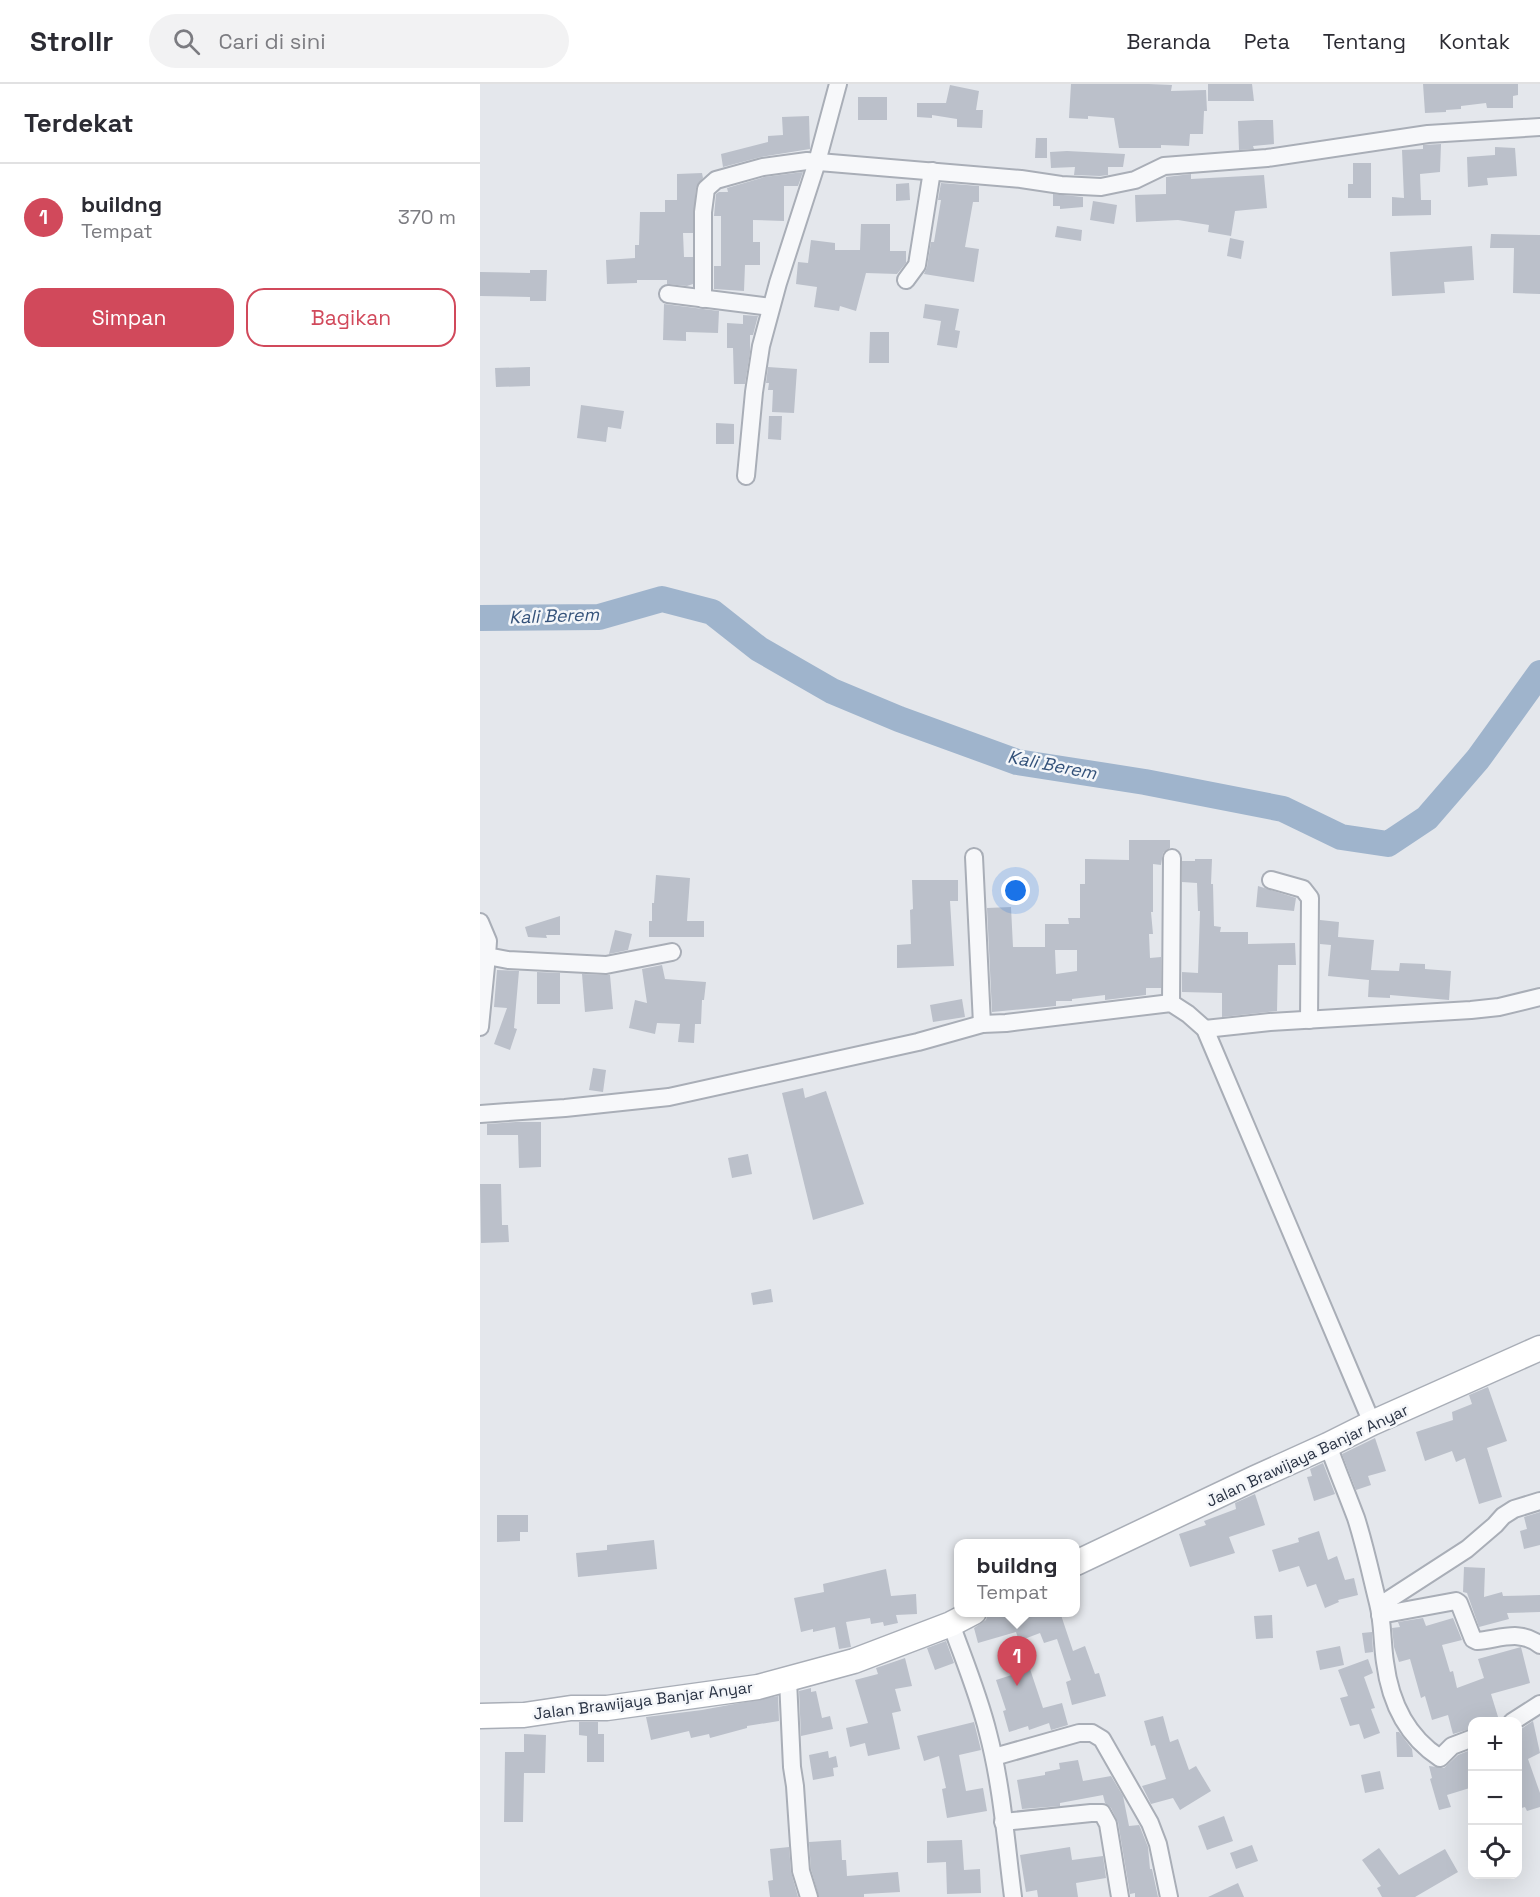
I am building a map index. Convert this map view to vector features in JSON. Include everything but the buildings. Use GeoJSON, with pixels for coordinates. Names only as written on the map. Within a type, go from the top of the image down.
{"type":"FeatureCollection","features":[{"type":"Feature","properties":{"kind":"street"},"geometry":{"type":"LineString","coordinates":[[746,476],[761,346],[817,162],[838,84]]}},
{"type":"Feature","properties":{"kind":"street"},"geometry":{"type":"LineString","coordinates":[[702,299],[703,212],[708,185],[716,180],[763,167],[807,160],[1021,179],[1061,185],[1101,186],[1135,180],[1164,166],[1267,158],[1428,135],[1540,127]]}},
{"type":"Feature","properties":{"kind":"street"},"geometry":{"type":"LineString","coordinates":[[906,280],[917,265],[932,171]]}},
{"type":"Feature","properties":{"kind":"street"},"geometry":{"type":"LineString","coordinates":[[668,294],[771,307]]}},
{"type":"Feature","properties":{"kind":"street"},"geometry":{"type":"LineString","coordinates":[[974,857],[982,1024]]}},
{"type":"Feature","properties":{"kind":"street"},"geometry":{"type":"LineString","coordinates":[[1171,1003],[1172,858]]}},
{"type":"Feature","properties":{"kind":"street"},"geometry":{"type":"LineString","coordinates":[[1270,880],[1303,890],[1310,898],[1309,1020]]}},
{"type":"Feature","properties":{"kind":"street"},"geometry":{"type":"LineString","coordinates":[[480,922],[488,941],[480,1027]]}},
{"type":"Feature","properties":{"kind":"street"},"geometry":{"type":"LineString","coordinates":[[487,956],[507,960],[606,965],[672,952]]}},
{"type":"Feature","properties":{"kind":"street"},"geometry":{"type":"LineString","coordinates":[[1205,1029],[1471,1010],[1499,1007],[1540,997]]}},
{"type":"Feature","properties":{"kind":"street"},"geometry":{"type":"LineString","coordinates":[[480,1114],[565,1108],[669,1096],[918,1042],[982,1024],[1171,1003],[1205,1029],[1372,1423]]}},
{"type":"Feature","properties":{"kind":"street","name":"Jalan Brawijaya Banjar Anyar"},"geometry":{"type":"LineString","coordinates":[[1080,1561],[1372,1423],[1540,1348]]}},
{"type":"Feature","properties":{"kind":"street"},"geometry":{"type":"LineString","coordinates":[[1328,1445],[1356,1520],[1379,1610],[1385,1665],[1405,1724],[1424,1748],[1440,1758],[1452,1746],[1468,1740]]}},
{"type":"Feature","properties":{"kind":"street"},"geometry":{"type":"LineString","coordinates":[[1379,1610],[1467,1549],[1503,1516],[1514,1509],[1540,1501]]}},
{"type":"Feature","properties":{"kind":"street"},"geometry":{"type":"LineString","coordinates":[[1379,1610],[1456,1600],[1473,1639],[1477,1641],[1516,1635],[1532,1639],[1540,1645]]}},
{"type":"Feature","properties":{"kind":"street","name":"Jalan Brawijaya Banjar Anyar"},"geometry":{"type":"LineString","coordinates":[[480,1716],[524,1715],[571,1708],[607,1708],[736,1691],[788,1680],[844,1664],[964,1617]]}},
{"type":"Feature","properties":{"kind":"street"},"geometry":{"type":"LineString","coordinates":[[951,1624],[983,1712],[994,1757],[1013,1897]]}},
{"type":"Feature","properties":{"kind":"street"},"geometry":{"type":"LineString","coordinates":[[788,1680],[792,1767],[801,1871],[809,1897]]}},
{"type":"Feature","properties":{"kind":"street"},"geometry":{"type":"LineString","coordinates":[[1520,1717],[1540,1704]]}},
{"type":"Feature","properties":{"kind":"street"},"geometry":{"type":"LineString","coordinates":[[994,1757],[1078,1733],[1092,1733],[1102,1739],[1150,1823],[1158,1844],[1169,1897]]}},
{"type":"Feature","properties":{"kind":"street"},"geometry":{"type":"LineString","coordinates":[[1003,1822],[1102,1813],[1108,1824],[1120,1897]]}},
{"type":"Feature","properties":{"kind":"waterway","name":"Kali Berem"},"geometry":{"type":"LineString","coordinates":[[480,618],[599,617],[662,599],[712,612],[759,649],[832,691],[899,719],[1017,762],[1145,782],[1283,809],[1341,837],[1388,844],[1427,818],[1478,759],[1540,673]]}},
{"type":"Feature","properties":{"kind":"place","name":"buildng"},"geometry":{"type":"Point","coordinates":[1017,1686]}}]}
